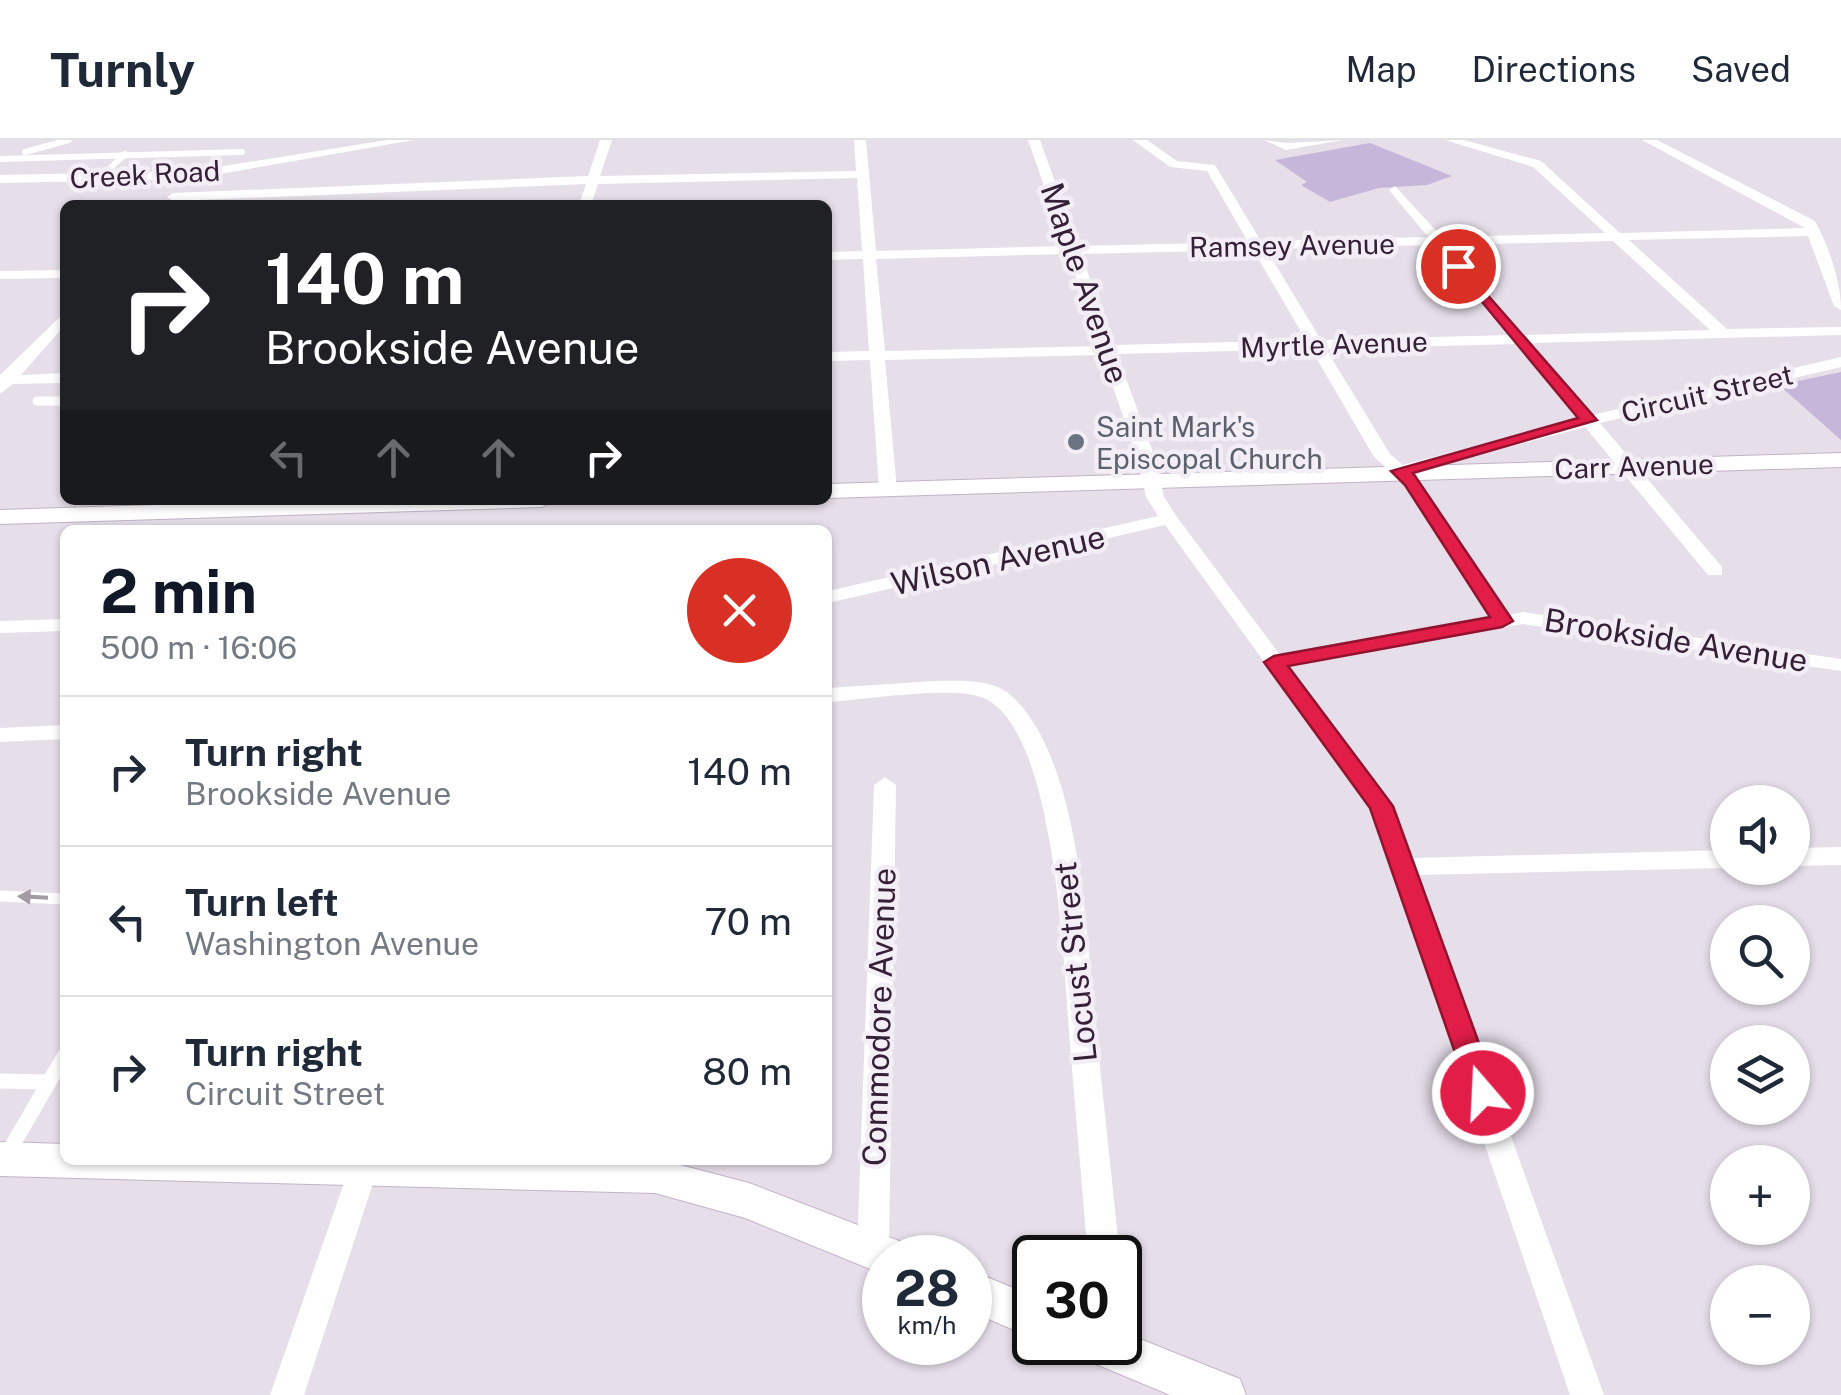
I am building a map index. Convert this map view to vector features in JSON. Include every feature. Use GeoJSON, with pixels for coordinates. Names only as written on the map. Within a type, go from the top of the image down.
{"type":"FeatureCollection","features":[{"type":"Feature","properties":{"kind":"street","name":"Creek Road"},"geometry":{"type":"LineString","coordinates":[[0,179],[192,175],[408,140]]}},
{"type":"Feature","properties":{"kind":"street"},"geometry":{"type":"LineString","coordinates":[[587,200],[606,140]]}},
{"type":"Feature","properties":{"kind":"street"},"geometry":{"type":"LineString","coordinates":[[860,140],[888,489]]}},
{"type":"Feature","properties":{"kind":"street","name":"Maple Avenue"},"geometry":{"type":"LineString","coordinates":[[1034,140],[1155,497],[1381,806],[1587,1395]]}},
{"type":"Feature","properties":{"kind":"street"},"geometry":{"type":"LineString","coordinates":[[1139,140],[1174,164],[1211,168],[1383,457],[1412,482],[1502,621]]}},
{"type":"Feature","properties":{"kind":"street"},"geometry":{"type":"LineString","coordinates":[[1270,140],[1286,147],[1337,140]]}},
{"type":"Feature","properties":{"kind":"street"},"geometry":{"type":"LineString","coordinates":[[1451,140],[1537,164],[1722,333]]}},
{"type":"Feature","properties":{"kind":"street"},"geometry":{"type":"LineString","coordinates":[[1648,140],[1800,217],[1816,232],[1841,306]]}},
{"type":"Feature","properties":{"kind":"street"},"geometry":{"type":"LineString","coordinates":[[184,200],[382,186],[863,174]]}},
{"type":"Feature","properties":{"kind":"street"},"geometry":{"type":"LineString","coordinates":[[171,200],[192,175]]}},
{"type":"Feature","properties":{"kind":"street"},"geometry":{"type":"LineString","coordinates":[[1395,190],[1715,570]]}},
{"type":"Feature","properties":{"kind":"street","name":"Ramsey Avenue"},"geometry":{"type":"LineString","coordinates":[[832,256],[1816,232]]}},
{"type":"Feature","properties":{"kind":"street"},"geometry":{"type":"LineString","coordinates":[[0,275],[60,274]]}},
{"type":"Feature","properties":{"kind":"street"},"geometry":{"type":"LineString","coordinates":[[3,383],[60,321]]}},
{"type":"Feature","properties":{"kind":"street","name":"Myrtle Avenue"},"geometry":{"type":"LineString","coordinates":[[832,357],[1841,330]]}},
{"type":"Feature","properties":{"kind":"street","name":"Circuit Street"},"geometry":{"type":"LineString","coordinates":[[1400,471],[1588,420],[1841,362]]}},
{"type":"Feature","properties":{"kind":"street"},"geometry":{"type":"LineString","coordinates":[[3,383],[60,378]]}},
{"type":"Feature","properties":{"kind":"street","name":"Carr Avenue"},"geometry":{"type":"LineString","coordinates":[[832,491],[1841,460]]}},
{"type":"Feature","properties":{"kind":"street"},"geometry":{"type":"LineString","coordinates":[[0,517],[373,505]]}},
{"type":"Feature","properties":{"kind":"street","name":"Wilson Avenue"},"geometry":{"type":"LineString","coordinates":[[832,597],[1169,519]]}},
{"type":"Feature","properties":{"kind":"street","name":"Brookside Avenue"},"geometry":{"type":"LineString","coordinates":[[1274,662],[1502,621],[1552,619],[1841,665]]}},
{"type":"Feature","properties":{"kind":"street"},"geometry":{"type":"LineString","coordinates":[[0,627],[60,625]]}},
{"type":"Feature","properties":{"kind":"street","name":"Locust Street"},"geometry":{"type":"LineString","coordinates":[[832,694],[986,690],[1011,708],[1042,765],[1055,802],[1066,861],[1102,1235]]}},
{"type":"Feature","properties":{"kind":"street"},"geometry":{"type":"LineString","coordinates":[[0,735],[60,732]]}},
{"type":"Feature","properties":{"kind":"street","name":"Commodore Avenue"},"geometry":{"type":"LineString","coordinates":[[882,1235],[885,785]]}},
{"type":"Feature","properties":{"kind":"street"},"geometry":{"type":"LineString","coordinates":[[1810,857],[1841,856]]}},
{"type":"Feature","properties":{"kind":"street"},"geometry":{"type":"LineString","coordinates":[[1405,867],[1710,859]]}},
{"type":"Feature","properties":{"kind":"street"},"geometry":{"type":"LineString","coordinates":[[2,1159],[60,1160]]}},
{"type":"Feature","properties":{"kind":"street"},"geometry":{"type":"LineString","coordinates":[[277,1165],[657,1168],[862,1246]]}},
{"type":"Feature","properties":{"kind":"street"},"geometry":{"type":"LineString","coordinates":[[287,1395],[363,1168]]}},
{"type":"Feature","properties":{"kind":"street"},"geometry":{"type":"LineString","coordinates":[[1142,1361],[1224,1395]]}},
{"type":"Feature","properties":{"kind":"lane"},"geometry":{"type":"LineString","coordinates":[[3,158],[70,140]]}},
{"type":"Feature","properties":{"kind":"lane"},"geometry":{"type":"LineString","coordinates":[[238,169],[244,140]]}},
{"type":"Feature","properties":{"kind":"lane"},"geometry":{"type":"LineString","coordinates":[[3,158],[242,152]]}},
{"type":"Feature","properties":{"kind":"lane"},"geometry":{"type":"LineString","coordinates":[[101,177],[125,154]]}},
{"type":"Feature","properties":{"kind":"lane"},"geometry":{"type":"LineString","coordinates":[[37,402],[60,401]]}},
{"type":"Feature","properties":{"kind":"lane"},"geometry":{"type":"LineString","coordinates":[[0,896],[60,898]]}},
{"type":"Feature","properties":{"kind":"lane"},"geometry":{"type":"LineString","coordinates":[[2,1159],[60,1063]]}},
{"type":"Feature","properties":{"kind":"lane"},"geometry":{"type":"LineString","coordinates":[[0,1081],[49,1082]]}},
{"type":"Feature","properties":{"kind":"shaded area"},"geometry":{"type":"Polygon","coordinates":[[[1370,143],[1452,176],[1427,185],[1379,188],[1330,202],[1301,185],[1307,182],[1275,160],[1370,143]]]}},
{"type":"Feature","properties":{"kind":"shaded area"},"geometry":{"type":"Polygon","coordinates":[[[1841,372],[1841,440],[1779,385],[1841,372]]]}},
{"type":"Feature","properties":{"kind":"place","name":"Saint Mark's Episcopal Church"},"geometry":{"type":"Point","coordinates":[1076,442]}},
{"type":"Feature","properties":{"kind":"route"},"geometry":{"type":"LineString","coordinates":[[1458,266],[1588,420],[1400,471],[1412,482],[1502,621],[1274,662],[1381,806],[1483,1093]]}}]}
